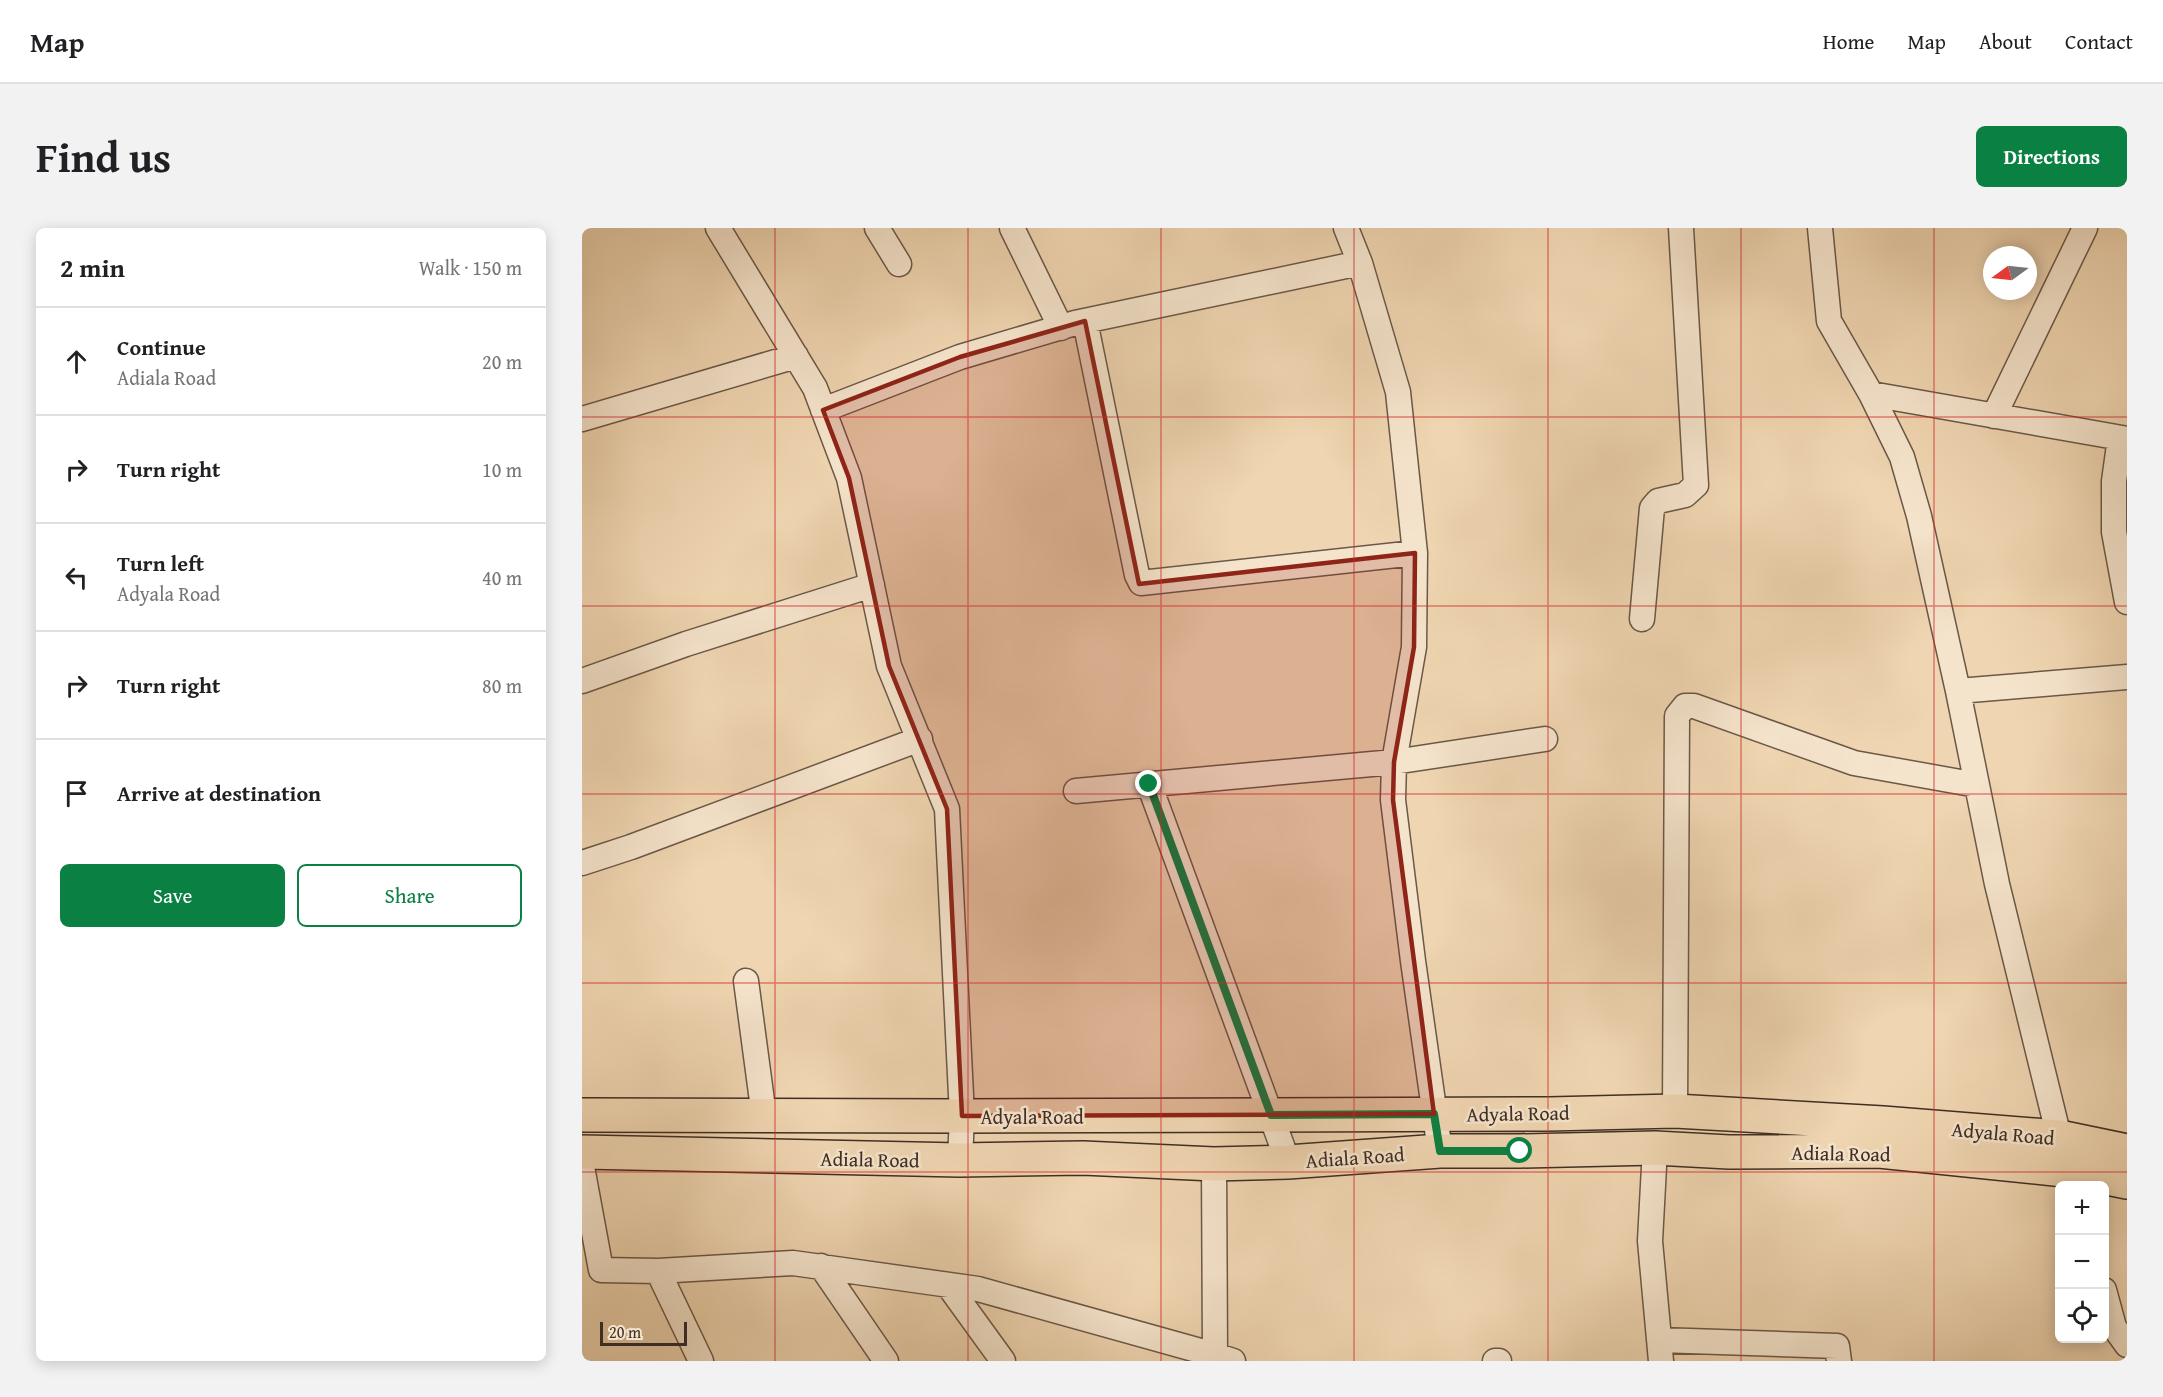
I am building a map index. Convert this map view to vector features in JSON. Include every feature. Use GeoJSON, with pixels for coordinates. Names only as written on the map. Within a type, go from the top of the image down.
{"type":"FeatureCollection","features":[{"type":"Feature","properties":{"kind":"main road","name":"Adyala Road"},"geometry":{"type":"LineString","coordinates":[[582,1115],[1271,1115],[1675,1111],[1884,1123],[2059,1137],[2127,1151]]}},
{"type":"Feature","properties":{"kind":"main road","name":"Adiala Road"},"geometry":{"type":"LineString","coordinates":[[582,1152],[960,1160],[1083,1158],[1214,1164],[1288,1162],[1440,1151],[1655,1148],[1729,1152],[1878,1151],[2074,1178],[2127,1182]]}},
{"type":"Feature","properties":{"kind":"street"},"geometry":{"type":"LineString","coordinates":[[718,228],[815,388],[849,478],[890,666],[947,809],[962,1116],[960,1160]]}},
{"type":"Feature","properties":{"kind":"street"},"geometry":{"type":"LineString","coordinates":[[877,228],[899,264]]}},
{"type":"Feature","properties":{"kind":"street"},"geometry":{"type":"LineString","coordinates":[[1012,228],[1061,327]]}},
{"type":"Feature","properties":{"kind":"street"},"geometry":{"type":"LineString","coordinates":[[1346,228],[1360,263],[1398,392],[1414,553],[1414,647],[1394,762],[1393,800],[1440,1151]]}},
{"type":"Feature","properties":{"kind":"street"},"geometry":{"type":"LineString","coordinates":[[1642,619],[1652,508],[1658,501],[1685,495],[1696,485],[1681,228]]}},
{"type":"Feature","properties":{"kind":"street"},"geometry":{"type":"LineString","coordinates":[[1820,228],[1829,321],[1871,394],[1902,457],[1919,516],[1958,691],[1997,884],[2059,1137],[2074,1178]]}},
{"type":"Feature","properties":{"kind":"street"},"geometry":{"type":"LineString","coordinates":[[1994,416],[2085,228]]}},
{"type":"Feature","properties":{"kind":"street"},"geometry":{"type":"LineString","coordinates":[[823,410],[960,357],[1061,327],[1360,263]]}},
{"type":"Feature","properties":{"kind":"street"},"geometry":{"type":"LineString","coordinates":[[1085,321],[1137,575],[1141,583],[1414,553]]}},
{"type":"Feature","properties":{"kind":"street"},"geometry":{"type":"LineString","coordinates":[[582,419],[796,356]]}},
{"type":"Feature","properties":{"kind":"street"},"geometry":{"type":"LineString","coordinates":[[1871,394],[2123,438],[2114,481],[2127,602]]}},
{"type":"Feature","properties":{"kind":"street"},"geometry":{"type":"LineString","coordinates":[[582,681],[686,644],[872,585]]}},
{"type":"Feature","properties":{"kind":"street"},"geometry":{"type":"LineString","coordinates":[[1958,691],[2127,677]]}},
{"type":"Feature","properties":{"kind":"street"},"geometry":{"type":"LineString","coordinates":[[1675,1111],[1677,716],[1685,706],[1694,706],[1854,763],[1977,785]]}},
{"type":"Feature","properties":{"kind":"street"},"geometry":{"type":"LineString","coordinates":[[582,863],[631,847],[920,739]]}},
{"type":"Feature","properties":{"kind":"street"},"geometry":{"type":"LineString","coordinates":[[1077,791],[1394,762],[1545,739]]}},
{"type":"Feature","properties":{"kind":"street"},"geometry":{"type":"LineString","coordinates":[[1149,784],[1288,1162]]}},
{"type":"Feature","properties":{"kind":"street"},"geometry":{"type":"LineString","coordinates":[[746,981],[764,1116]]}},
{"type":"Feature","properties":{"kind":"street"},"geometry":{"type":"LineString","coordinates":[[1655,1148],[1650,1241],[1660,1351],[1837,1346],[1839,1361]]}},
{"type":"Feature","properties":{"kind":"street"},"geometry":{"type":"LineString","coordinates":[[582,1167],[591,1271],[658,1271],[793,1263],[820,1266],[978,1289],[1224,1358],[1214,1164]]}},
{"type":"Feature","properties":{"kind":"street"},"geometry":{"type":"LineString","coordinates":[[820,1266],[886,1361]]}},
{"type":"Feature","properties":{"kind":"street"},"geometry":{"type":"LineString","coordinates":[[658,1271],[701,1361]]}},
{"type":"Feature","properties":{"kind":"street"},"geometry":{"type":"LineString","coordinates":[[948,1285],[1003,1361]]}},
{"type":"Feature","properties":{"kind":"street"},"geometry":{"type":"LineString","coordinates":[[2109,1308],[2114,1327],[2127,1345]]}},
{"type":"Feature","properties":{"kind":"highlighted area"},"geometry":{"type":"Polygon","coordinates":[[[1085,321],[1139,584],[1415,553],[1414,647],[1394,762],[1393,800],[1434,1114],[962,1116],[947,809],[889,666],[849,478],[823,410],[960,357],[1085,321]]]}},
{"type":"Feature","properties":{"kind":"route"},"geometry":{"type":"LineString","coordinates":[[1149,784],[1271,1115],[1434,1114],[1440,1151],[1520,1151]]}}]}
